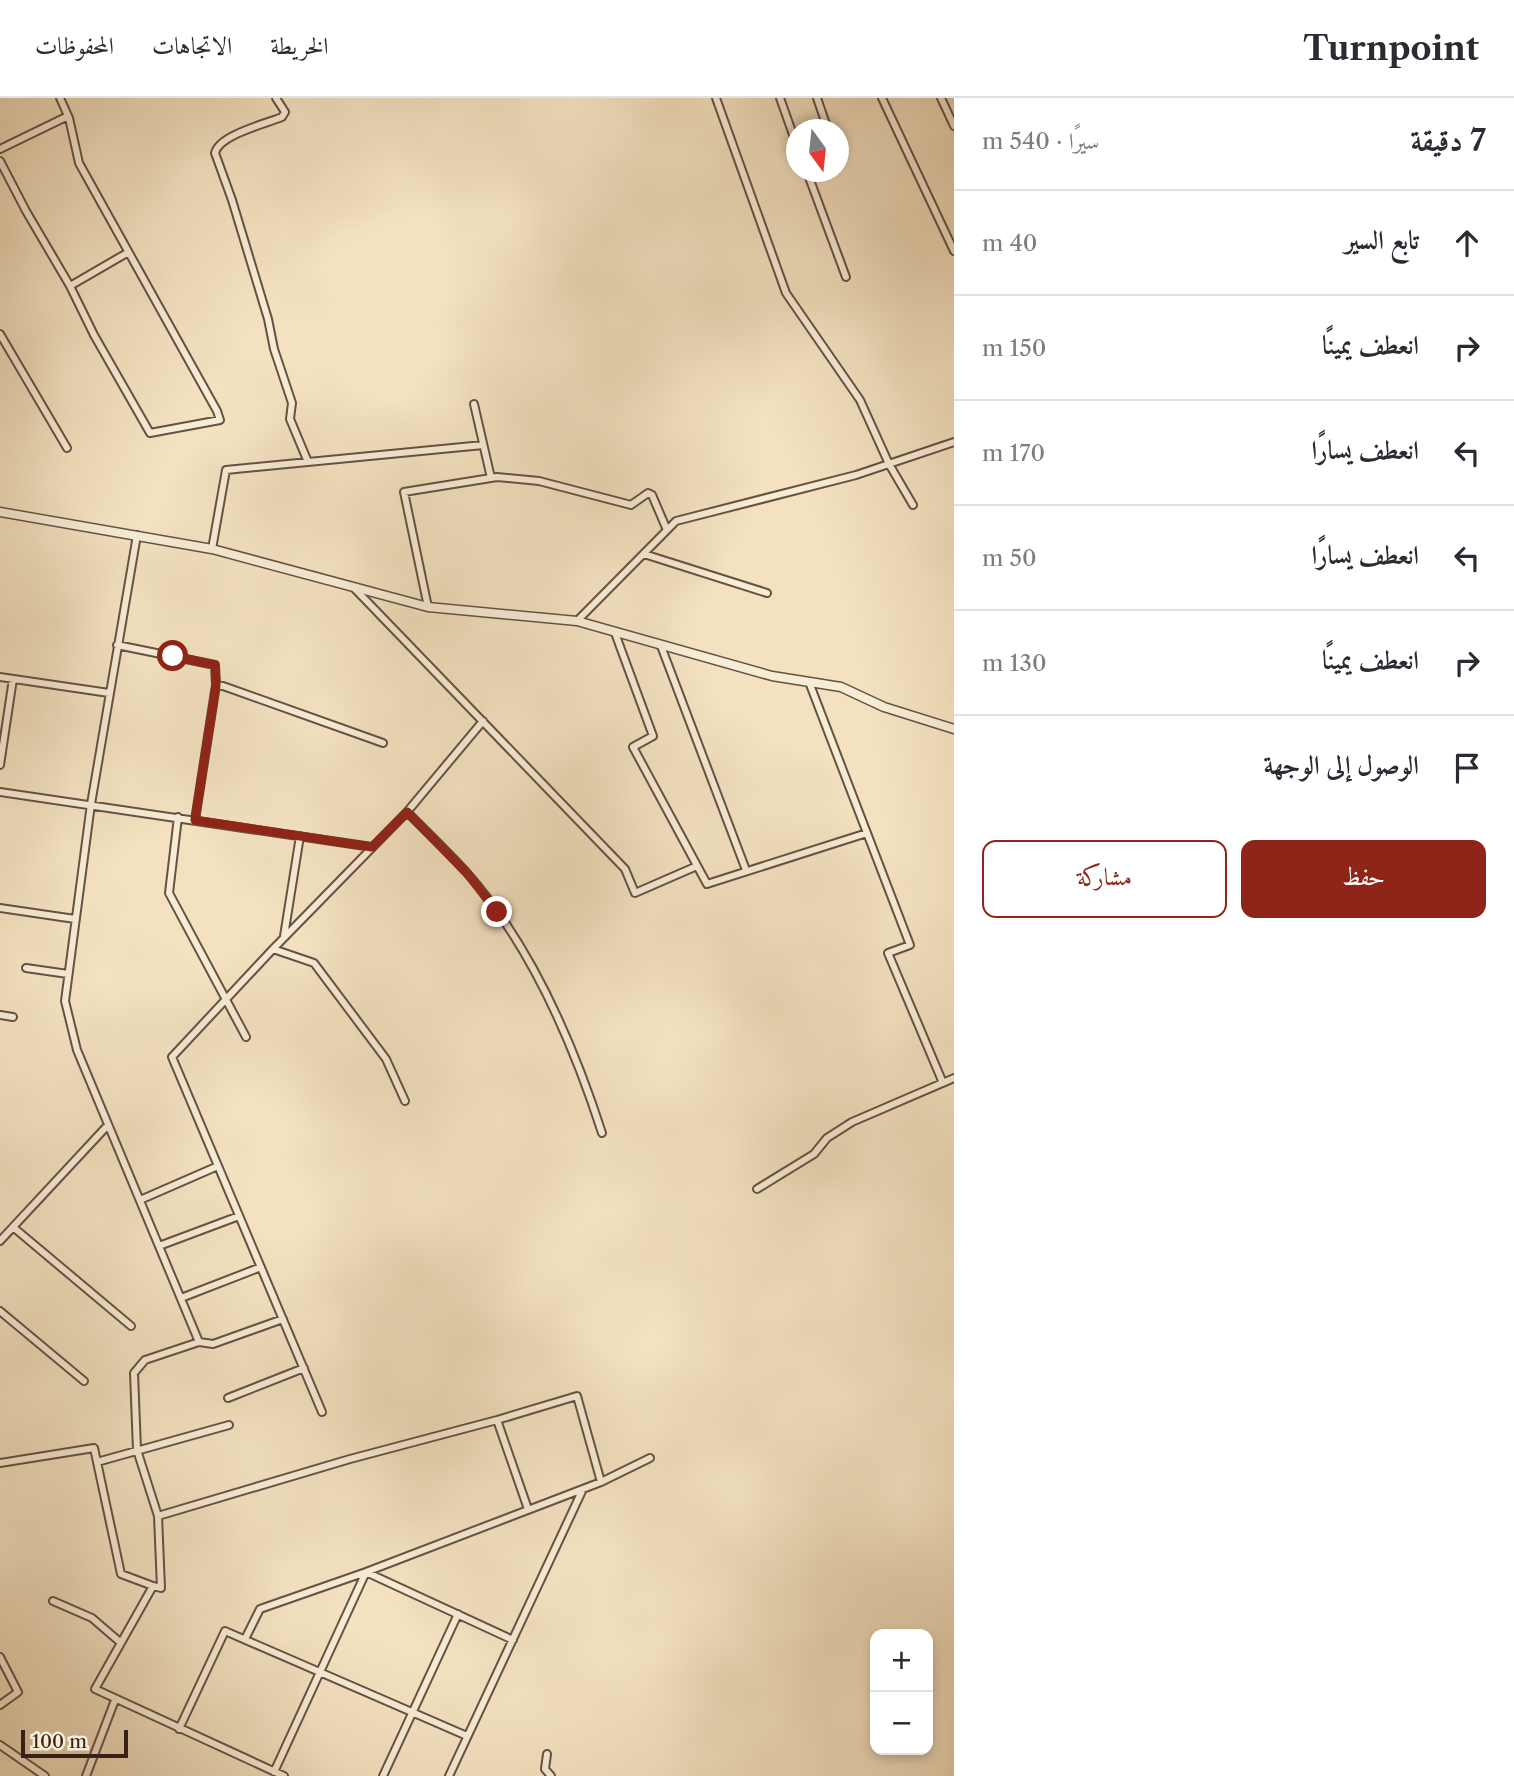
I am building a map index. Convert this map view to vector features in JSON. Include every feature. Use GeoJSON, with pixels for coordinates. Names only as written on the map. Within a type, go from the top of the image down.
{"type":"FeatureCollection","features":[{"type":"Feature","properties":{"kind":"street"},"geometry":{"type":"LineString","coordinates":[[0,161],[150,433],[220,419],[79,163],[68,116],[60,98]]}},
{"type":"Feature","properties":{"kind":"street"},"geometry":{"type":"LineString","coordinates":[[276,98],[285,112],[282,117],[226,139],[216,148],[215,153],[232,200],[292,403],[290,419],[309,462]]}},
{"type":"Feature","properties":{"kind":"street"},"geometry":{"type":"LineString","coordinates":[[716,98],[786,293],[860,400],[889,464],[913,505]]}},
{"type":"Feature","properties":{"kind":"street"},"geometry":{"type":"LineString","coordinates":[[780,98],[787,119]]}},
{"type":"Feature","properties":{"kind":"street"},"geometry":{"type":"LineString","coordinates":[[817,98],[824,119]]}},
{"type":"Feature","properties":{"kind":"street"},"geometry":{"type":"LineString","coordinates":[[882,98],[954,251]]}},
{"type":"Feature","properties":{"kind":"street"},"geometry":{"type":"LineString","coordinates":[[941,98],[954,126]]}},
{"type":"Feature","properties":{"kind":"street"},"geometry":{"type":"LineString","coordinates":[[0,149],[68,116]]}},
{"type":"Feature","properties":{"kind":"street"},"geometry":{"type":"LineString","coordinates":[[811,182],[846,277]]}},
{"type":"Feature","properties":{"kind":"street"},"geometry":{"type":"LineString","coordinates":[[70,286],[127,253]]}},
{"type":"Feature","properties":{"kind":"street"},"geometry":{"type":"LineString","coordinates":[[0,334],[67,448]]}},
{"type":"Feature","properties":{"kind":"street"},"geometry":{"type":"LineString","coordinates":[[474,404],[491,478]]}},
{"type":"Feature","properties":{"kind":"street"},"geometry":{"type":"LineString","coordinates":[[578,621],[676,521],[889,464],[954,442]]}},
{"type":"Feature","properties":{"kind":"street"},"geometry":{"type":"LineString","coordinates":[[212,549],[226,470],[483,444]]}},
{"type":"Feature","properties":{"kind":"street"},"geometry":{"type":"LineString","coordinates":[[428,607],[404,492],[491,478],[539,481],[631,505],[648,493],[652,495],[667,530]]}},
{"type":"Feature","properties":{"kind":"street"},"geometry":{"type":"LineString","coordinates":[[0,512],[212,549],[428,607],[578,621],[772,676],[841,687],[884,707],[954,729]]}},
{"type":"Feature","properties":{"kind":"street"},"geometry":{"type":"LineString","coordinates":[[137,535],[90,804],[65,1001],[77,1050],[199,1342]]}},
{"type":"Feature","properties":{"kind":"street"},"geometry":{"type":"LineString","coordinates":[[643,554],[767,593]]}},
{"type":"Feature","properties":{"kind":"street"},"geometry":{"type":"LineString","coordinates":[[354,587],[625,869],[635,893],[697,866]]}},
{"type":"Feature","properties":{"kind":"street"},"geometry":{"type":"LineString","coordinates":[[615,633],[653,736],[633,747],[707,884],[867,833]]}},
{"type":"Feature","properties":{"kind":"street"},"geometry":{"type":"LineString","coordinates":[[117,646],[215,665],[216,685],[195,820]]}},
{"type":"Feature","properties":{"kind":"street"},"geometry":{"type":"LineString","coordinates":[[661,646],[746,870]]}},
{"type":"Feature","properties":{"kind":"street"},"geometry":{"type":"LineString","coordinates":[[0,677],[109,693]]}},
{"type":"Feature","properties":{"kind":"street"},"geometry":{"type":"LineString","coordinates":[[0,765],[13,679]]}},
{"type":"Feature","properties":{"kind":"street"},"geometry":{"type":"LineString","coordinates":[[809,682],[909,945],[888,953],[943,1083]]}},
{"type":"Feature","properties":{"kind":"street"},"geometry":{"type":"LineString","coordinates":[[216,685],[383,743]]}},
{"type":"Feature","properties":{"kind":"street"},"geometry":{"type":"LineString","coordinates":[[322,1412],[172,1057],[407,812],[483,721]]}},
{"type":"Feature","properties":{"kind":"street"},"geometry":{"type":"LineString","coordinates":[[0,792],[372,847]]}},
{"type":"Feature","properties":{"kind":"street"},"geometry":{"type":"LineString","coordinates":[[407,812],[468,874],[497,912],[534,972],[585,1081],[601,1133]]}},
{"type":"Feature","properties":{"kind":"street"},"geometry":{"type":"LineString","coordinates":[[178,817],[169,893],[246,1037]]}},
{"type":"Feature","properties":{"kind":"street"},"geometry":{"type":"LineString","coordinates":[[284,938],[300,836]]}},
{"type":"Feature","properties":{"kind":"street"},"geometry":{"type":"LineString","coordinates":[[0,908],[75,919]]}},
{"type":"Feature","properties":{"kind":"street"},"geometry":{"type":"LineString","coordinates":[[273,949],[314,963],[386,1059],[405,1101]]}},
{"type":"Feature","properties":{"kind":"street"},"geometry":{"type":"LineString","coordinates":[[26,968],[68,974]]}},
{"type":"Feature","properties":{"kind":"street"},"geometry":{"type":"LineString","coordinates":[[0,1015],[13,1017]]}},
{"type":"Feature","properties":{"kind":"street"},"geometry":{"type":"LineString","coordinates":[[757,1189],[814,1153],[827,1138],[852,1122],[954,1078]]}},
{"type":"Feature","properties":{"kind":"street"},"geometry":{"type":"LineString","coordinates":[[0,1241],[108,1125]]}},
{"type":"Feature","properties":{"kind":"street"},"geometry":{"type":"LineString","coordinates":[[140,1200],[218,1166]]}},
{"type":"Feature","properties":{"kind":"street"},"geometry":{"type":"LineString","coordinates":[[159,1246],[239,1216]]}},
{"type":"Feature","properties":{"kind":"street"},"geometry":{"type":"LineString","coordinates":[[13,1227],[131,1326]]}},
{"type":"Feature","properties":{"kind":"street"},"geometry":{"type":"LineString","coordinates":[[181,1298],[261,1267]]}},
{"type":"Feature","properties":{"kind":"street"},"geometry":{"type":"LineString","coordinates":[[0,1311],[84,1381]]}},
{"type":"Feature","properties":{"kind":"street"},"geometry":{"type":"LineString","coordinates":[[0,1463],[94,1448],[121,1574],[162,1588],[158,1516],[136,1450],[134,1373],[145,1360],[199,1342],[213,1345],[283,1319]]}},
{"type":"Feature","properties":{"kind":"street"},"geometry":{"type":"LineString","coordinates":[[228,1398],[304,1368]]}},
{"type":"Feature","properties":{"kind":"street"},"geometry":{"type":"LineString","coordinates":[[158,1516],[577,1396],[601,1482]]}},
{"type":"Feature","properties":{"kind":"street"},"geometry":{"type":"LineString","coordinates":[[497,1420],[528,1509]]}},
{"type":"Feature","properties":{"kind":"street"},"geometry":{"type":"LineString","coordinates":[[97,1462],[229,1425]]}},
{"type":"Feature","properties":{"kind":"street"},"geometry":{"type":"LineString","coordinates":[[245,1639],[260,1609],[366,1572],[584,1489],[650,1458]]}},
{"type":"Feature","properties":{"kind":"street"},"geometry":{"type":"LineString","coordinates":[[449,1776],[584,1489]]}},
{"type":"Feature","properties":{"kind":"street"},"geometry":{"type":"LineString","coordinates":[[366,1572],[513,1640]]}},
{"type":"Feature","properties":{"kind":"street"},"geometry":{"type":"LineString","coordinates":[[274,1772],[366,1572]]}},
{"type":"Feature","properties":{"kind":"street"},"geometry":{"type":"LineString","coordinates":[[153,1586],[95,1689],[284,1776]]}},
{"type":"Feature","properties":{"kind":"street"},"geometry":{"type":"LineString","coordinates":[[53,1601],[92,1618],[121,1643]]}},
{"type":"Feature","properties":{"kind":"street"},"geometry":{"type":"LineString","coordinates":[[383,1776],[458,1614]]}},
{"type":"Feature","properties":{"kind":"street"},"geometry":{"type":"LineString","coordinates":[[179,1729],[225,1630],[467,1736]]}},
{"type":"Feature","properties":{"kind":"street"},"geometry":{"type":"LineString","coordinates":[[0,1657],[18,1692],[0,1705]]}},
{"type":"Feature","properties":{"kind":"street"},"geometry":{"type":"LineString","coordinates":[[86,1776],[115,1700]]}},
{"type":"Feature","properties":{"kind":"street"},"geometry":{"type":"LineString","coordinates":[[0,1745],[45,1776]]}},
{"type":"Feature","properties":{"kind":"street"},"geometry":{"type":"LineString","coordinates":[[547,1754],[545,1769],[551,1776]]}},
{"type":"Feature","properties":{"kind":"route"},"geometry":{"type":"LineString","coordinates":[[173,656],[215,665],[216,685],[195,820],[372,847],[407,812],[468,874],[497,912]]}}]}
